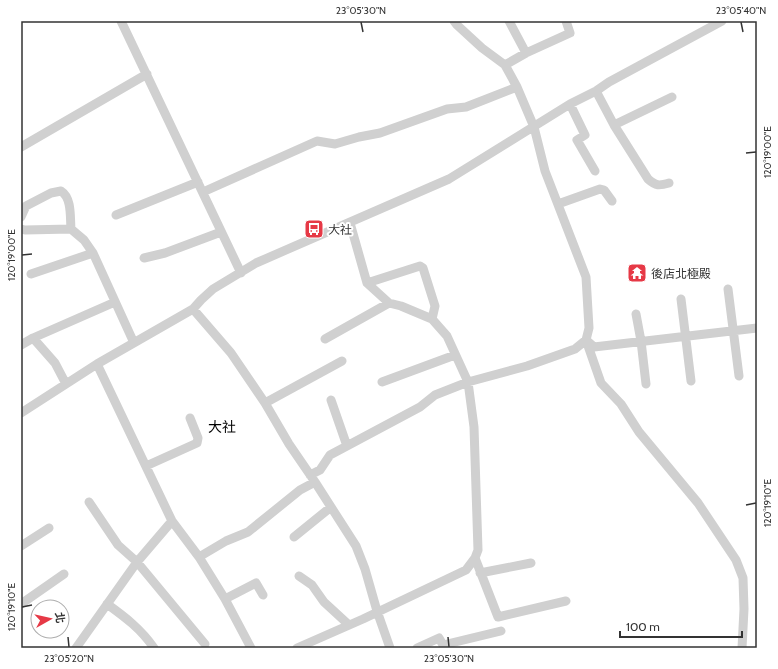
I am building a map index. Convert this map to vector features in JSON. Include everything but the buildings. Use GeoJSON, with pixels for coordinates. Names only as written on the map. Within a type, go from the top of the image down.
{"type":"FeatureCollection","features":[{"type":"Feature","properties":{"kind":"street"},"geometry":{"type":"LineString","coordinates":[[121,21],[241,273]]}},
{"type":"Feature","properties":{"kind":"street"},"geometry":{"type":"LineString","coordinates":[[454,21],[482,48],[505,65],[517,87],[534,126],[545,171],[586,277],[589,328],[586,340],[601,383],[621,404],[639,432],[698,503],[736,560],[743,578],[744,609],[742,648]]}},
{"type":"Feature","properties":{"kind":"street"},"geometry":{"type":"LineString","coordinates":[[509,21],[526,53]]}},
{"type":"Feature","properties":{"kind":"street"},"geometry":{"type":"LineString","coordinates":[[505,65],[526,53],[570,33],[566,21]]}},
{"type":"Feature","properties":{"kind":"street"},"geometry":{"type":"LineString","coordinates":[[21,414],[97,364],[193,309],[213,289],[256,263],[449,179],[570,104],[722,21]]}},
{"type":"Feature","properties":{"kind":"street"},"geometry":{"type":"LineString","coordinates":[[21,147],[147,74]]}},
{"type":"Feature","properties":{"kind":"street"},"geometry":{"type":"LineString","coordinates":[[203,192],[317,141],[335,144],[380,133],[447,109],[466,107],[517,87]]}},
{"type":"Feature","properties":{"kind":"street"},"geometry":{"type":"LineString","coordinates":[[596,91],[614,125],[648,179],[654,185],[659,186],[669,183]]}},
{"type":"Feature","properties":{"kind":"street"},"geometry":{"type":"LineString","coordinates":[[614,125],[672,97]]}},
{"type":"Feature","properties":{"kind":"street"},"geometry":{"type":"LineString","coordinates":[[570,104],[585,135],[577,140],[596,171]]}},
{"type":"Feature","properties":{"kind":"street"},"geometry":{"type":"LineString","coordinates":[[116,215],[198,182]]}},
{"type":"Feature","properties":{"kind":"street"},"geometry":{"type":"LineString","coordinates":[[558,204],[600,189],[604,190],[612,201]]}},
{"type":"Feature","properties":{"kind":"street"},"geometry":{"type":"LineString","coordinates":[[21,217],[26,206],[51,193],[61,191],[66,194],[68,201],[70,229]]}},
{"type":"Feature","properties":{"kind":"street"},"geometry":{"type":"LineString","coordinates":[[297,648],[466,570],[475,558],[478,550],[474,426],[468,382],[447,336],[432,319],[401,306],[389,303],[367,283],[350,223]]}},
{"type":"Feature","properties":{"kind":"street"},"geometry":{"type":"LineString","coordinates":[[21,229],[70,229],[84,240],[92,253],[134,342]]}},
{"type":"Feature","properties":{"kind":"street"},"geometry":{"type":"LineString","coordinates":[[144,258],[165,253],[221,232]]}},
{"type":"Feature","properties":{"kind":"street"},"geometry":{"type":"LineString","coordinates":[[31,274],[92,253]]}},
{"type":"Feature","properties":{"kind":"street"},"geometry":{"type":"LineString","coordinates":[[367,283],[420,266],[423,268],[435,306],[432,319]]}},
{"type":"Feature","properties":{"kind":"street"},"geometry":{"type":"LineString","coordinates":[[728,289],[739,376]]}},
{"type":"Feature","properties":{"kind":"street"},"geometry":{"type":"LineString","coordinates":[[682,299],[691,381]]}},
{"type":"Feature","properties":{"kind":"street"},"geometry":{"type":"LineString","coordinates":[[21,345],[33,338],[115,302]]}},
{"type":"Feature","properties":{"kind":"street"},"geometry":{"type":"LineString","coordinates":[[325,339],[389,303]]}},
{"type":"Feature","properties":{"kind":"street"},"geometry":{"type":"LineString","coordinates":[[193,309],[231,353],[265,403],[289,444],[356,546],[365,569],[377,611],[390,648]]}},
{"type":"Feature","properties":{"kind":"street"},"geometry":{"type":"LineString","coordinates":[[636,314],[646,384]]}},
{"type":"Feature","properties":{"kind":"street"},"geometry":{"type":"LineString","coordinates":[[586,340],[594,347],[686,335],[734,332],[757,328]]}},
{"type":"Feature","properties":{"kind":"street"},"geometry":{"type":"LineString","coordinates":[[33,338],[55,363],[66,384]]}},
{"type":"Feature","properties":{"kind":"street"},"geometry":{"type":"LineString","coordinates":[[199,558],[226,541],[248,532],[313,479],[330,455],[420,407],[435,395],[468,382],[527,366],[575,349],[586,340]]}},
{"type":"Feature","properties":{"kind":"street"},"geometry":{"type":"LineString","coordinates":[[382,382],[455,355]]}},
{"type":"Feature","properties":{"kind":"street"},"geometry":{"type":"LineString","coordinates":[[265,403],[342,361]]}},
{"type":"Feature","properties":{"kind":"street"},"geometry":{"type":"LineString","coordinates":[[97,364],[172,521],[199,558],[225,599],[251,648]]}},
{"type":"Feature","properties":{"kind":"street"},"geometry":{"type":"LineString","coordinates":[[331,400],[347,446]]}},
{"type":"Feature","properties":{"kind":"street"},"geometry":{"type":"LineString","coordinates":[[146,466],[197,443],[198,438],[190,418]]}},
{"type":"Feature","properties":{"kind":"street"},"geometry":{"type":"LineString","coordinates":[[89,502],[118,545],[137,562],[205,644]]}},
{"type":"Feature","properties":{"kind":"street"},"geometry":{"type":"LineString","coordinates":[[294,537],[331,507]]}},
{"type":"Feature","properties":{"kind":"street"},"geometry":{"type":"LineString","coordinates":[[76,648],[137,562],[172,521]]}},
{"type":"Feature","properties":{"kind":"street"},"geometry":{"type":"LineString","coordinates":[[21,546],[49,528]]}},
{"type":"Feature","properties":{"kind":"street"},"geometry":{"type":"LineString","coordinates":[[475,558],[498,617],[566,601]]}},
{"type":"Feature","properties":{"kind":"street"},"geometry":{"type":"LineString","coordinates":[[480,573],[531,563]]}},
{"type":"Feature","properties":{"kind":"street"},"geometry":{"type":"LineString","coordinates":[[21,604],[64,574]]}},
{"type":"Feature","properties":{"kind":"street"},"geometry":{"type":"LineString","coordinates":[[298,576],[312,585],[324,602],[349,625]]}},
{"type":"Feature","properties":{"kind":"street"},"geometry":{"type":"LineString","coordinates":[[225,599],[256,583],[263,595]]}},
{"type":"Feature","properties":{"kind":"street"},"geometry":{"type":"LineString","coordinates":[[107,604],[139,629],[154,648]]}},
{"type":"Feature","properties":{"kind":"street"},"geometry":{"type":"LineString","coordinates":[[417,648],[440,638],[443,645],[502,631]]}},
{"type":"Feature","properties":{"kind":"place","name":"大社"},"geometry":{"type":"Point","coordinates":[314,229]}},
{"type":"Feature","properties":{"kind":"place","name":"後店北極殿"},"geometry":{"type":"Point","coordinates":[637,273]}},
{"type":"Feature","properties":{"kind":"district","name":"大社"},"geometry":{"type":"Point","coordinates":[222,427]}}]}
